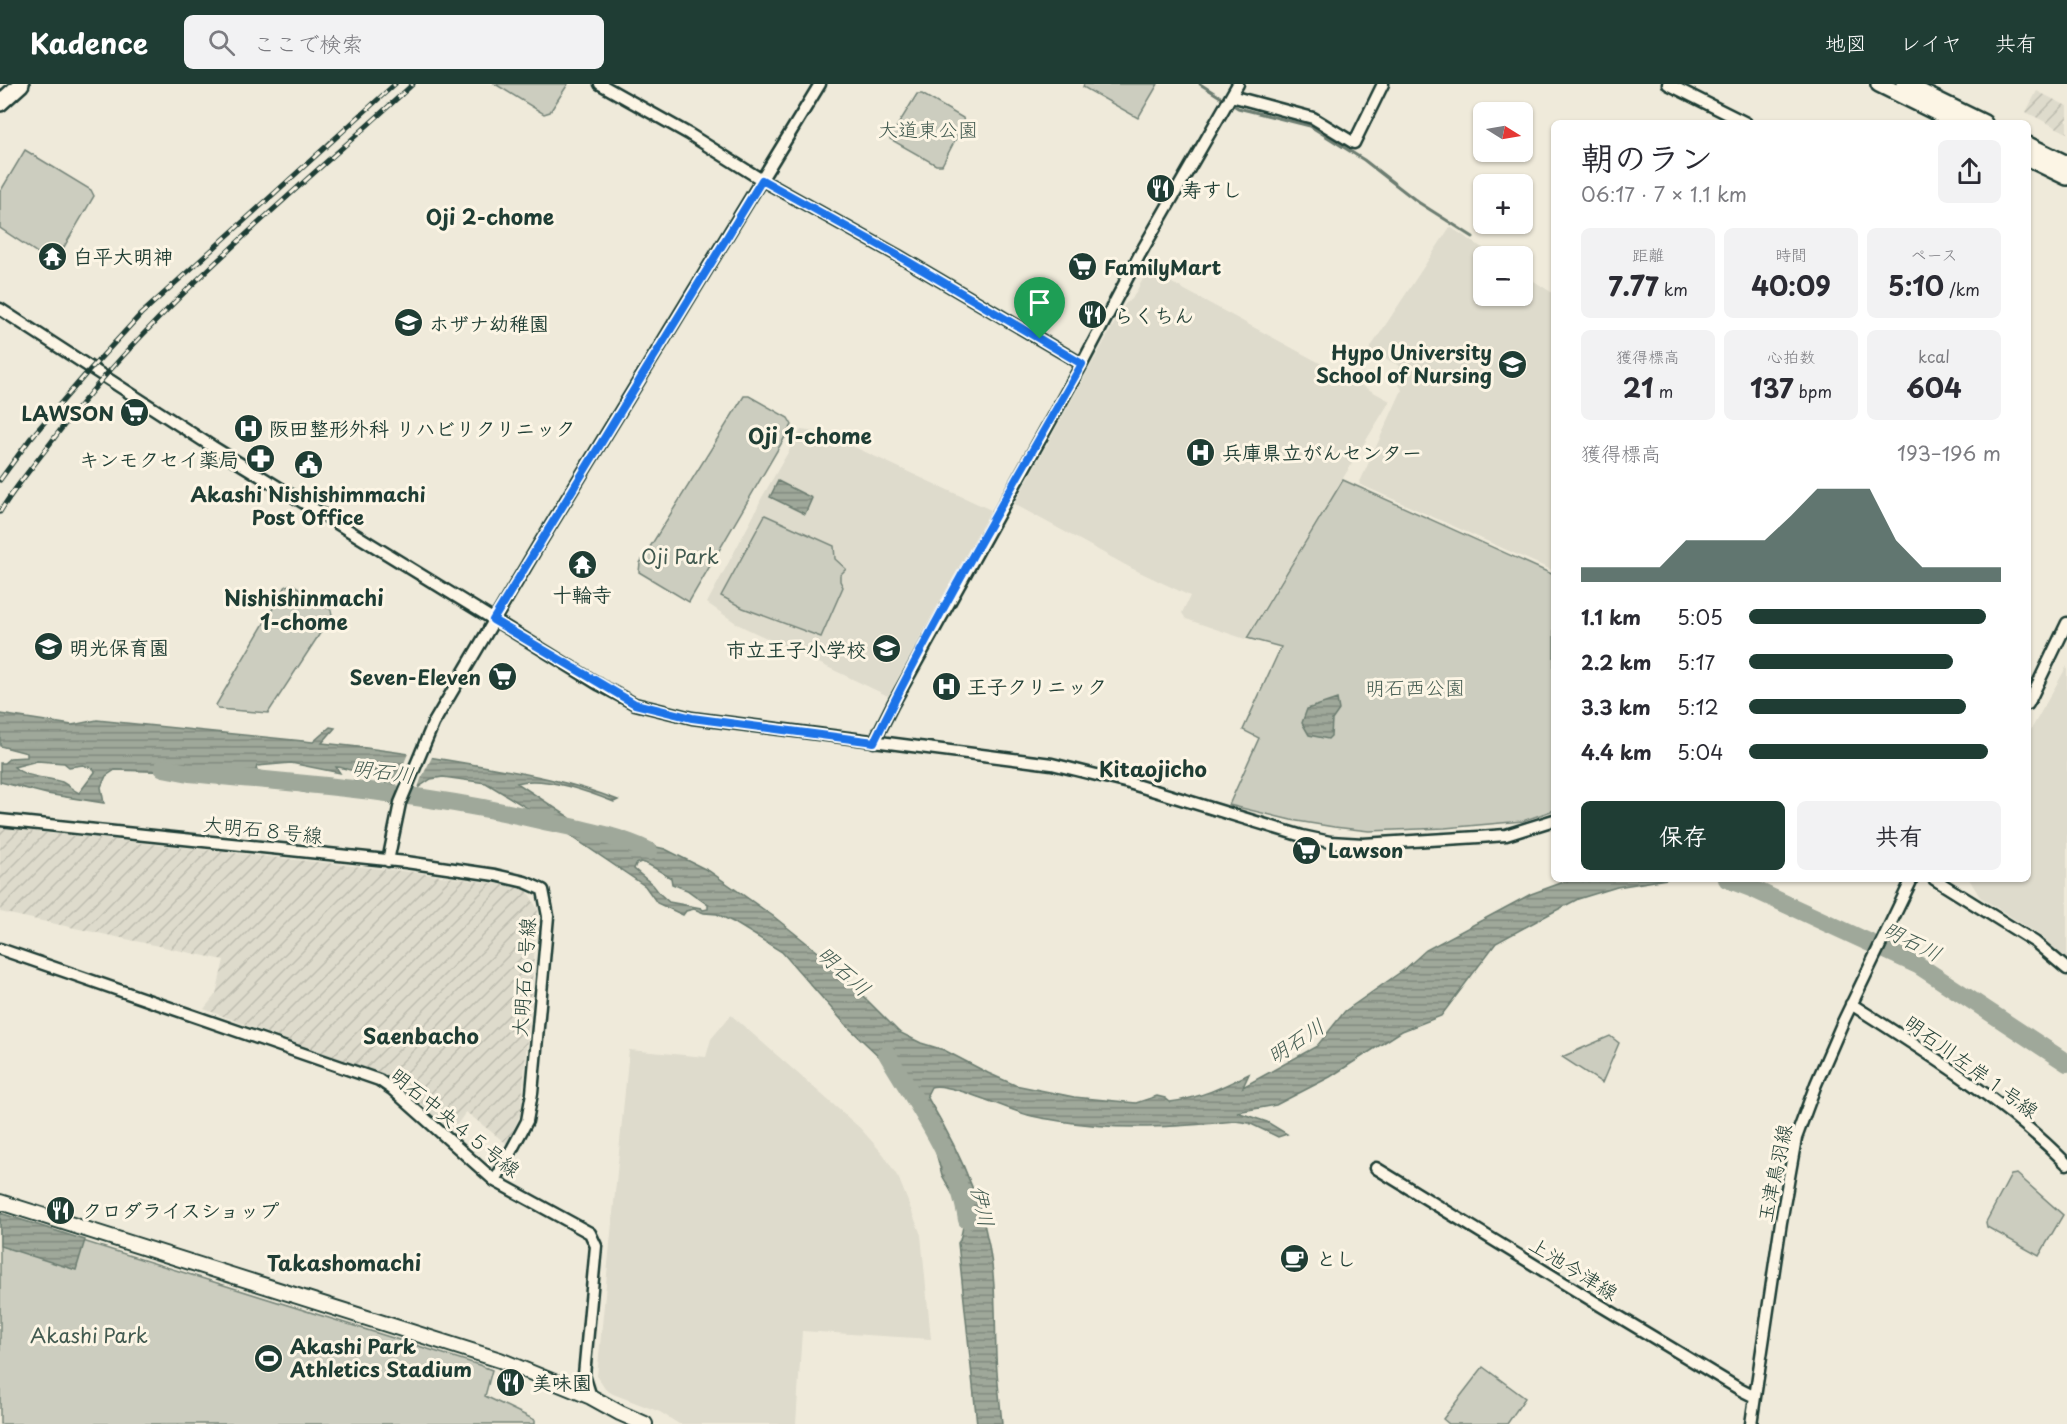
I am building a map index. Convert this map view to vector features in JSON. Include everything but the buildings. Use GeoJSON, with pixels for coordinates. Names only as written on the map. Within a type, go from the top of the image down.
{"type":"FeatureCollection","features":[{"type":"Feature","properties":{"kind":"highway"},"geometry":{"type":"LineString","coordinates":[[0,103],[21,84]]}},
{"type":"Feature","properties":{"kind":"highway"},"geometry":{"type":"LineString","coordinates":[[1879,84],[1952,120]]}},
{"type":"Feature","properties":{"kind":"highway"},"geometry":{"type":"LineString","coordinates":[[1904,84],[1978,120]]}},
{"type":"Feature","properties":{"kind":"highway"},"geometry":{"type":"LineString","coordinates":[[2031,146],[2067,164]]}},
{"type":"Feature","properties":{"kind":"highway"},"geometry":{"type":"LineString","coordinates":[[2031,159],[2067,177]]}},
{"type":"Feature","properties":{"kind":"main road"},"geometry":{"type":"LineString","coordinates":[[0,1202],[500,1360],[591,1397],[645,1424]]}},
{"type":"Feature","properties":{"kind":"street"},"geometry":{"type":"LineString","coordinates":[[600,84],[1082,364]]}},
{"type":"Feature","properties":{"kind":"street"},"geometry":{"type":"LineString","coordinates":[[389,855],[400,803],[429,733],[493,620],[820,84]]}},
{"type":"Feature","properties":{"kind":"street"},"geometry":{"type":"LineString","coordinates":[[874,742],[1140,254],[1238,84]]}},
{"type":"Feature","properties":{"kind":"street"},"geometry":{"type":"LineString","coordinates":[[1231,96],[1313,118],[1354,143],[1383,84]]}},
{"type":"Feature","properties":{"kind":"street"},"geometry":{"type":"LineString","coordinates":[[1668,84],[1740,120]]}},
{"type":"Feature","properties":{"kind":"street"},"geometry":{"type":"LineString","coordinates":[[0,309],[213,447],[493,620],[635,704],[692,718],[1052,764],[1129,783],[1302,836],[1330,842],[1363,844],[1506,835],[1551,821]]}},
{"type":"Feature","properties":{"kind":"street"},"geometry":{"type":"LineString","coordinates":[[2031,698],[2067,623]]}},
{"type":"Feature","properties":{"kind":"street","name":"大明石８号線"},"geometry":{"type":"LineString","coordinates":[[0,820],[389,855]]}},
{"type":"Feature","properties":{"kind":"street","name":"大明石６号線"},"geometry":{"type":"LineString","coordinates":[[389,855],[495,875],[525,882],[543,890],[548,916],[532,1093],[527,1121],[495,1181]]}},
{"type":"Feature","properties":{"kind":"street","name":"玉津鳥羽線"},"geometry":{"type":"LineString","coordinates":[[1751,1424],[1796,1138],[1816,1084],[1851,1004],[1911,882]]}},
{"type":"Feature","properties":{"kind":"street"},"geometry":{"type":"LineString","coordinates":[[1939,882],[2035,942],[2067,969]]}},
{"type":"Feature","properties":{"kind":"street","name":"明石中央４５号線"},"geometry":{"type":"LineString","coordinates":[[0,949],[379,1080],[495,1181],[590,1233],[596,1246],[584,1375],[591,1397]]}},
{"type":"Feature","properties":{"kind":"street","name":"明石川左岸１号線"},"geometry":{"type":"LineString","coordinates":[[1851,1004],[1942,1062],[2012,1115],[2067,1164]]}},
{"type":"Feature","properties":{"kind":"street","name":"上池今津線"},"geometry":{"type":"LineString","coordinates":[[1376,1168],[1598,1305],[1755,1397]]}},
{"type":"Feature","properties":{"kind":"shaded area"},"geometry":{"type":"Polygon","coordinates":[[[2037,91],[2067,106],[2067,133],[2026,112],[2037,91]]]}},
{"type":"Feature","properties":{"kind":"shaded area"},"geometry":{"type":"Polygon","coordinates":[[[1450,227],[1479,246],[1473,246],[1473,306],[1533,306],[1533,280],[1551,292],[1551,570],[1359,484],[1402,390],[1397,381],[1400,366],[1369,350],[1450,227]]]}},
{"type":"Feature","properties":{"kind":"shaded area","name":"兵庫県立がんセンター"},"geometry":{"type":"Polygon","coordinates":[[[1148,270],[1390,401],[1245,639],[1186,619],[1182,613],[1190,596],[1131,568],[1014,504],[1125,304],[1132,299],[1148,270]]]}},
{"type":"Feature","properties":{"kind":"shaded area"},"geometry":{"type":"Polygon","coordinates":[[[801,430],[824,433],[991,510],[888,696],[739,625],[707,603],[761,499],[801,430]]]}},
{"type":"Feature","properties":{"kind":"shaded area"},"geometry":{"type":"Polygon","coordinates":[[[2067,666],[2067,961],[2041,936],[1980,897],[1971,882],[2031,882],[2031,730],[2067,666]]]}},
{"type":"Feature","properties":{"kind":"shaded area"},"geometry":{"type":"Polygon","coordinates":[[[0,828],[412,872],[526,888],[538,910],[521,1113],[507,1144],[466,1112],[450,1134],[401,1083],[204,1009],[216,994],[224,960],[0,912],[0,828]]]}},
{"type":"Feature","properties":{"kind":"shaded area"},"geometry":{"type":"Polygon","coordinates":[[[731,1015],[860,1128],[884,1155],[899,1179],[921,1235],[931,1339],[802,1331],[796,1424],[679,1424],[660,1412],[613,1394],[605,1389],[597,1376],[629,1050],[706,1057],[711,1039],[731,1015]]]}},
{"type":"Feature","properties":{"kind":"green space"},"geometry":{"type":"Polygon","coordinates":[[[495,84],[568,84],[550,112],[544,114],[495,84]]]}},
{"type":"Feature","properties":{"kind":"green space"},"geometry":{"type":"Polygon","coordinates":[[[1084,84],[1158,84],[1138,118],[1083,87],[1084,84]]]}},
{"type":"Feature","properties":{"kind":"green space","name":"大道東公園"},"geometry":{"type":"Polygon","coordinates":[[[917,94],[922,94],[963,118],[964,123],[942,165],[936,165],[890,139],[917,94]]]}},
{"type":"Feature","properties":{"kind":"green space"},"geometry":{"type":"Polygon","coordinates":[[[25,150],[91,190],[94,196],[54,264],[0,228],[0,192],[25,150]]]}},
{"type":"Feature","properties":{"kind":"green space","name":"Oji Park"},"geometry":{"type":"Polygon","coordinates":[[[744,396],[749,396],[788,418],[792,425],[689,602],[639,572],[640,563],[744,396]]]}},
{"type":"Feature","properties":{"kind":"green space","name":"明石西公園"},"geometry":{"type":"Polygon","coordinates":[[[1343,480],[1551,574],[1551,811],[1523,821],[1445,828],[1369,831],[1291,820],[1229,805],[1259,738],[1243,730],[1281,647],[1247,638],[1343,480]]]}},
{"type":"Feature","properties":{"kind":"green space"},"geometry":{"type":"Polygon","coordinates":[[[765,515],[834,546],[835,559],[846,569],[840,575],[843,587],[821,637],[743,608],[721,596],[765,515]]]}},
{"type":"Feature","properties":{"kind":"green space"},"geometry":{"type":"Polygon","coordinates":[[[293,584],[331,610],[332,615],[268,713],[218,709],[216,705],[286,586],[293,584]]]}},
{"type":"Feature","properties":{"kind":"green space"},"geometry":{"type":"Polygon","coordinates":[[[1610,1036],[1619,1043],[1602,1083],[1562,1057],[1610,1036]]]}},
{"type":"Feature","properties":{"kind":"green space"},"geometry":{"type":"Polygon","coordinates":[[[2017,1174],[2063,1215],[2039,1256],[1987,1227],[1986,1222],[2011,1175],[2017,1174]]]}},
{"type":"Feature","properties":{"kind":"green space","name":"Akashi Park"},"geometry":{"type":"Polygon","coordinates":[[[0,1215],[492,1370],[485,1396],[535,1420],[535,1424],[0,1424],[0,1215]]]}},
{"type":"Feature","properties":{"kind":"green space"},"geometry":{"type":"Polygon","coordinates":[[[1483,1367],[1525,1398],[1507,1424],[1449,1424],[1443,1419],[1483,1367]]]}},
{"type":"Feature","properties":{"kind":"water"},"geometry":{"type":"Polygon","coordinates":[[[778,481],[812,498],[805,514],[770,497],[778,481]]]}},
{"type":"Feature","properties":{"kind":"water"},"geometry":{"type":"Polygon","coordinates":[[[1337,699],[1339,710],[1332,720],[1331,736],[1328,739],[1309,735],[1302,723],[1307,709],[1337,699]]]}},
{"type":"Feature","properties":{"kind":"water"},"geometry":{"type":"Polygon","coordinates":[[[0,714],[72,725],[97,720],[313,742],[330,727],[335,728],[322,743],[399,752],[494,768],[583,788],[618,800],[614,802],[579,789],[553,783],[528,781],[517,783],[569,817],[589,834],[598,833],[665,849],[709,871],[773,916],[823,956],[899,1032],[921,1043],[944,1050],[1015,1085],[1074,1097],[1136,1103],[1157,1096],[1170,1102],[1191,1098],[1220,1088],[1249,1074],[1243,1087],[1317,1046],[1345,1011],[1405,969],[1426,950],[1531,894],[1564,882],[1648,882],[1617,887],[1578,899],[1496,943],[1441,1016],[1402,1031],[1330,1077],[1276,1105],[1237,1112],[1267,1122],[1287,1134],[1278,1137],[1249,1123],[1235,1121],[1147,1127],[1104,1126],[1060,1121],[1028,1115],[950,1088],[931,1087],[927,1095],[969,1179],[989,1243],[995,1299],[996,1365],[1002,1424],[977,1424],[958,1243],[965,1218],[942,1175],[925,1111],[901,1077],[846,1025],[782,952],[717,914],[694,909],[686,911],[683,915],[657,903],[645,886],[550,822],[486,783],[443,777],[431,779],[419,787],[409,801],[398,808],[383,799],[387,775],[376,771],[353,771],[336,767],[340,773],[291,763],[257,766],[256,770],[289,781],[308,793],[258,783],[245,777],[220,785],[207,773],[115,770],[106,776],[101,787],[104,803],[47,794],[0,782],[0,763],[10,758],[27,757],[27,753],[0,746],[0,714]],[[37,761],[14,767],[31,775],[62,782],[79,793],[95,772],[94,769],[83,765],[69,767],[64,763],[37,761]],[[641,862],[636,864],[634,869],[669,902],[703,910],[708,909],[708,905],[687,890],[672,884],[671,878],[641,862]]]}},
{"type":"Feature","properties":{"kind":"water"},"geometry":{"type":"Polygon","coordinates":[[[0,1213],[85,1240],[76,1270],[0,1246],[0,1213]]]}},
{"type":"Feature","properties":{"kind":"pier"},"geometry":{"type":"Polygon","coordinates":[[[409,751],[433,755],[415,797],[406,809],[397,811],[390,807],[409,751]]]}},
{"type":"Feature","properties":{"kind":"waterway"},"geometry":{"type":"LineString","coordinates":[[1200,84],[1225,100]]}},
{"type":"Feature","properties":{"kind":"waterway"},"geometry":{"type":"LineString","coordinates":[[1230,103],[1238,108],[1310,126],[1364,160],[1418,202],[1473,237]]}},
{"type":"Feature","properties":{"kind":"waterway","name":"明石川"},"geometry":{"type":"LineString","coordinates":[[163,768],[189,773],[368,791],[456,803],[598,833],[649,851]]}},
{"type":"Feature","properties":{"kind":"waterway","name":"明石川"},"geometry":{"type":"LineString","coordinates":[[1735,882],[1918,965],[2067,1063]]}},
{"type":"Feature","properties":{"kind":"waterway","name":"伊川"},"geometry":{"type":"LineString","coordinates":[[887,1054],[946,1155],[955,1176],[967,1220]]}},
{"type":"Feature","properties":{"kind":"railway"},"geometry":{"type":"LineString","coordinates":[[0,480],[30,439],[141,314],[395,84]]}},
{"type":"Feature","properties":{"kind":"railway"},"geometry":{"type":"LineString","coordinates":[[0,512],[86,398],[129,349],[220,258],[413,84]]}},
{"type":"Feature","properties":{"kind":"place","name":"寿すし"},"geometry":{"type":"Point","coordinates":[1161,189]}},
{"type":"Feature","properties":{"kind":"place","name":"白平大明神"},"geometry":{"type":"Point","coordinates":[52,256]}},
{"type":"Feature","properties":{"kind":"place","name":"FamilyMart"},"geometry":{"type":"Point","coordinates":[1083,267]}},
{"type":"Feature","properties":{"kind":"place","name":"らくちん"},"geometry":{"type":"Point","coordinates":[1093,315]}},
{"type":"Feature","properties":{"kind":"place","name":"ホザナ幼稚園"},"geometry":{"type":"Point","coordinates":[408,323]}},
{"type":"Feature","properties":{"kind":"place","name":"Hypo University School of Nursing"},"geometry":{"type":"Point","coordinates":[1513,364]}},
{"type":"Feature","properties":{"kind":"place","name":"LAWSON"},"geometry":{"type":"Point","coordinates":[135,413]}},
{"type":"Feature","properties":{"kind":"place","name":"阪田整形外科 リハビリクリニック"},"geometry":{"type":"Point","coordinates":[248,428]}},
{"type":"Feature","properties":{"kind":"place","name":"兵庫県立がんセンター"},"geometry":{"type":"Point","coordinates":[1201,452]}},
{"type":"Feature","properties":{"kind":"place","name":"キンモクセイ薬局"},"geometry":{"type":"Point","coordinates":[260,459]}},
{"type":"Feature","properties":{"kind":"place","name":"Akashi Nishishimmachi Post Office"},"geometry":{"type":"Point","coordinates":[308,464]}},
{"type":"Feature","properties":{"kind":"place","name":"十輪寺"},"geometry":{"type":"Point","coordinates":[582,564]}},
{"type":"Feature","properties":{"kind":"place","name":"明光保育園"},"geometry":{"type":"Point","coordinates":[48,647]}},
{"type":"Feature","properties":{"kind":"place","name":"市立王子小学校"},"geometry":{"type":"Point","coordinates":[887,649]}},
{"type":"Feature","properties":{"kind":"place","name":"Seven-Eleven"},"geometry":{"type":"Point","coordinates":[502,677]}},
{"type":"Feature","properties":{"kind":"place","name":"王子クリニック"},"geometry":{"type":"Point","coordinates":[946,686]}},
{"type":"Feature","properties":{"kind":"place","name":"Lawson"},"geometry":{"type":"Point","coordinates":[1307,850]}},
{"type":"Feature","properties":{"kind":"place","name":"クロダライスショップ"},"geometry":{"type":"Point","coordinates":[61,1210]}},
{"type":"Feature","properties":{"kind":"place","name":"とし"},"geometry":{"type":"Point","coordinates":[1295,1258]}},
{"type":"Feature","properties":{"kind":"place","name":"Akashi Park Athletics Stadium"},"geometry":{"type":"Point","coordinates":[269,1358]}},
{"type":"Feature","properties":{"kind":"place","name":"美味園"},"geometry":{"type":"Point","coordinates":[511,1382]}},
{"type":"Feature","properties":{"kind":"district","name":"Oji 2-chome"},"geometry":{"type":"Point","coordinates":[490,216]}},
{"type":"Feature","properties":{"kind":"district","name":"Oji 1-chome"},"geometry":{"type":"Point","coordinates":[810,435]}},
{"type":"Feature","properties":{"kind":"district","name":"Nishishinmachi 1-chome"},"geometry":{"type":"Point","coordinates":[304,609]}},
{"type":"Feature","properties":{"kind":"district","name":"Kitaojicho"},"geometry":{"type":"Point","coordinates":[1153,768]}},
{"type":"Feature","properties":{"kind":"district","name":"Saenbacho"},"geometry":{"type":"Point","coordinates":[421,1035]}},
{"type":"Feature","properties":{"kind":"district","name":"Takashomachi"},"geometry":{"type":"Point","coordinates":[344,1262]}},
{"type":"Feature","properties":{"kind":"route"},"geometry":{"type":"LineString","coordinates":[[762,180],[897,255],[1040,339],[1082,364],[1003,503],[874,742],[692,718],[635,704],[493,620],[762,180]]}}]}
